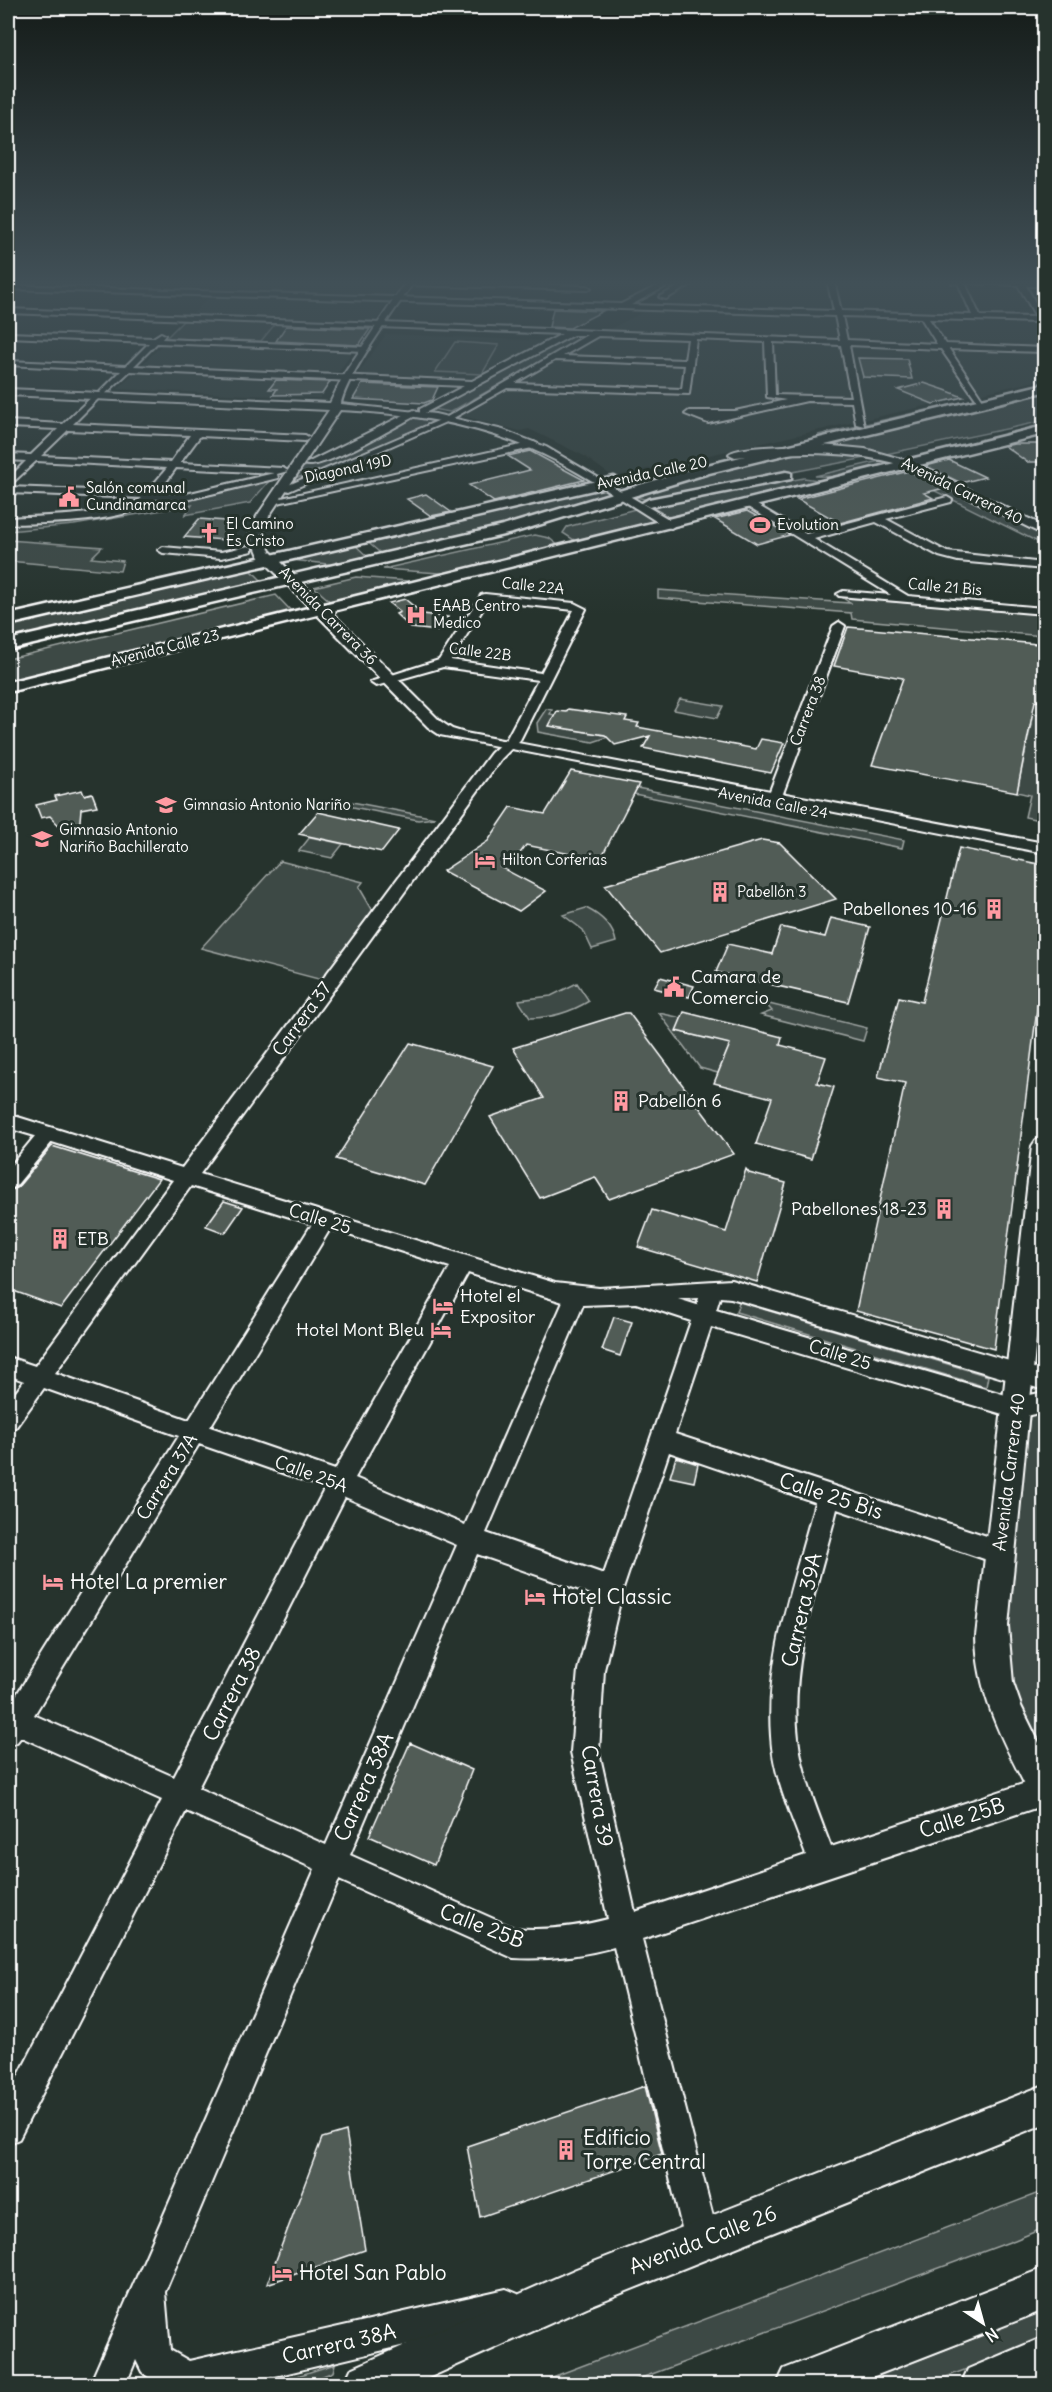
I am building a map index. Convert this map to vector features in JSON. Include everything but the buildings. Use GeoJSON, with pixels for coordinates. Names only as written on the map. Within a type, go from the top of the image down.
{"type":"FeatureCollection","features":[{"type":"Feature","properties":{"kind":"highway","name":"Avenida Calle 20"},"geometry":{"type":"LineString","coordinates":[[265,561],[357,539],[613,486],[704,470],[834,439],[1009,392]]}},
{"type":"Feature","properties":{"kind":"highway","name":"Avenida Calle 20"},"geometry":{"type":"LineString","coordinates":[[290,585],[537,522],[613,486],[861,424],[1024,392]]}},
{"type":"Feature","properties":{"kind":"highway"},"geometry":{"type":"LineString","coordinates":[[819,470],[1044,423]]}},
{"type":"Feature","properties":{"kind":"highway"},"geometry":{"type":"LineString","coordinates":[[315,611],[880,471],[904,470],[958,452],[1044,430]]}},
{"type":"Feature","properties":{"kind":"highway"},"geometry":{"type":"LineString","coordinates":[[812,436],[834,439]]}},
{"type":"Feature","properties":{"kind":"highway"},"geometry":{"type":"LineString","coordinates":[[942,445],[958,452]]}},
{"type":"Feature","properties":{"kind":"highway"},"geometry":{"type":"LineString","coordinates":[[704,470],[735,454]]}},
{"type":"Feature","properties":{"kind":"highway","name":"Avenida Calle 20"},"geometry":{"type":"LineString","coordinates":[[290,585],[640,505],[797,474]]}},
{"type":"Feature","properties":{"kind":"highway"},"geometry":{"type":"LineString","coordinates":[[775,478],[847,480]]}},
{"type":"Feature","properties":{"kind":"highway"},"geometry":{"type":"LineString","coordinates":[[531,531],[553,534],[572,544],[583,545]]}},
{"type":"Feature","properties":{"kind":"highway"},"geometry":{"type":"LineString","coordinates":[[357,539],[382,561]]}},
{"type":"Feature","properties":{"kind":"highway"},"geometry":{"type":"LineString","coordinates":[[8,620],[265,561]]}},
{"type":"Feature","properties":{"kind":"highway","name":"Avenida Calle 23"},"geometry":{"type":"LineString","coordinates":[[8,645],[290,585]]}},
{"type":"Feature","properties":{"kind":"highway","name":"Avenida Calle 23"},"geometry":{"type":"LineString","coordinates":[[8,654],[290,585]]}},
{"type":"Feature","properties":{"kind":"highway","name":"Avenida Calle 23"},"geometry":{"type":"LineString","coordinates":[[8,687],[315,611]]}},
{"type":"Feature","properties":{"kind":"main road"},"geometry":{"type":"LineString","coordinates":[[45,392],[333,405],[419,412],[448,417],[534,440],[613,486],[671,524]]}},
{"type":"Feature","properties":{"kind":"main road","name":"Avenida Carrera 36"},"geometry":{"type":"LineString","coordinates":[[339,392],[333,405],[285,476],[245,527],[244,539],[248,549],[265,561],[290,585],[383,680],[420,728],[434,739],[504,749]]}},
{"type":"Feature","properties":{"kind":"main road","name":"Avenida Carrera 36"},"geometry":{"type":"LineString","coordinates":[[265,561],[256,534],[305,438],[333,405]]}},
{"type":"Feature","properties":{"kind":"main road"},"geometry":{"type":"LineString","coordinates":[[448,417],[534,445],[613,486]]}},
{"type":"Feature","properties":{"kind":"main road","name":"Avenida Carrera 40"},"geometry":{"type":"LineString","coordinates":[[735,454],[836,448],[887,457],[904,470],[1044,531]]}},
{"type":"Feature","properties":{"kind":"main road","name":"Avenida Carrera 40"},"geometry":{"type":"LineString","coordinates":[[929,491],[952,503]]}},
{"type":"Feature","properties":{"kind":"main road","name":"Avenida Calle 24"},"geometry":{"type":"LineString","coordinates":[[504,749],[775,796],[1044,848]]}},
{"type":"Feature","properties":{"kind":"main road","name":"Avenida Calle 24"},"geometry":{"type":"LineString","coordinates":[[504,749],[1044,856]]}},
{"type":"Feature","properties":{"kind":"main road","name":"Avenida Carrera 40"},"geometry":{"type":"LineString","coordinates":[[1044,1154],[1030,1405],[999,1552],[992,1626],[994,1668],[1006,1708],[1044,1789]]}},
{"type":"Feature","properties":{"kind":"main road","name":"Avenida Calle 26"},"geometry":{"type":"LineString","coordinates":[[366,2385],[576,2290],[1044,2105]]}},
{"type":"Feature","properties":{"kind":"main road"},"geometry":{"type":"LineString","coordinates":[[799,2385],[1044,2289]]}},
{"type":"Feature","properties":{"kind":"main road"},"geometry":{"type":"LineString","coordinates":[[983,2385],[1044,2359]]}},
{"type":"Feature","properties":{"kind":"street"},"geometry":{"type":"LineString","coordinates":[[8,484],[103,392]]}},
{"type":"Feature","properties":{"kind":"street"},"geometry":{"type":"LineString","coordinates":[[310,464],[459,392]]}},
{"type":"Feature","properties":{"kind":"street"},"geometry":{"type":"LineString","coordinates":[[276,497],[448,417],[494,392]]}},
{"type":"Feature","properties":{"kind":"street"},"geometry":{"type":"LineString","coordinates":[[771,392],[771,397],[856,400]]}},
{"type":"Feature","properties":{"kind":"street"},"geometry":{"type":"LineString","coordinates":[[854,392],[861,424]]}},
{"type":"Feature","properties":{"kind":"street"},"geometry":{"type":"LineString","coordinates":[[973,392],[979,400]]}},
{"type":"Feature","properties":{"kind":"street"},"geometry":{"type":"LineString","coordinates":[[735,414],[808,398]]}},
{"type":"Feature","properties":{"kind":"street"},"geometry":{"type":"LineString","coordinates":[[8,424],[305,438]]}},
{"type":"Feature","properties":{"kind":"street"},"geometry":{"type":"LineString","coordinates":[[8,522],[60,518],[140,504],[149,496],[197,433]]}},
{"type":"Feature","properties":{"kind":"street"},"geometry":{"type":"LineString","coordinates":[[365,439],[391,443]]}},
{"type":"Feature","properties":{"kind":"street","name":"Diagonal 19D"},"geometry":{"type":"LineString","coordinates":[[276,497],[351,484],[534,445]]}},
{"type":"Feature","properties":{"kind":"street"},"geometry":{"type":"LineString","coordinates":[[8,457],[172,465],[309,480]]}},
{"type":"Feature","properties":{"kind":"street"},"geometry":{"type":"LineString","coordinates":[[338,467],[341,478],[351,484]]}},
{"type":"Feature","properties":{"kind":"street"},"geometry":{"type":"LineString","coordinates":[[8,490],[186,497],[285,476]]}},
{"type":"Feature","properties":{"kind":"street"},"geometry":{"type":"LineString","coordinates":[[805,538],[952,503]]}},
{"type":"Feature","properties":{"kind":"street"},"geometry":{"type":"LineString","coordinates":[[748,504],[908,600]]}},
{"type":"Feature","properties":{"kind":"street"},"geometry":{"type":"LineString","coordinates":[[879,519],[943,554],[974,561],[1044,566]]}},
{"type":"Feature","properties":{"kind":"street"},"geometry":{"type":"LineString","coordinates":[[163,550],[221,555],[248,549]]}},
{"type":"Feature","properties":{"kind":"street","name":"Calle 21 Bis"},"geometry":{"type":"LineString","coordinates":[[843,594],[1044,611]]}},
{"type":"Feature","properties":{"kind":"street","name":"Calle 22A"},"geometry":{"type":"LineString","coordinates":[[443,663],[481,599],[491,596],[574,606],[580,610]]}},
{"type":"Feature","properties":{"kind":"street","name":"Carrera 37"},"geometry":{"type":"LineString","coordinates":[[8,1419],[186,1176],[504,749],[513,740],[580,610]]}},
{"type":"Feature","properties":{"kind":"street","name":"Carrera 38"},"geometry":{"type":"LineString","coordinates":[[775,796],[839,626]]}},
{"type":"Feature","properties":{"kind":"street","name":"Calle 22B"},"geometry":{"type":"LineString","coordinates":[[383,680],[443,663],[546,677]]}},
{"type":"Feature","properties":{"kind":"street","name":"Calle 25"},"geometry":{"type":"LineString","coordinates":[[8,1120],[555,1292],[576,1296],[635,1296],[713,1288],[750,1293],[1032,1377]]}},
{"type":"Feature","properties":{"kind":"street"},"geometry":{"type":"LineString","coordinates":[[8,1182],[48,1133]]}},
{"type":"Feature","properties":{"kind":"street","name":"Carrera 37A"},"geometry":{"type":"LineString","coordinates":[[10,1724],[195,1433],[325,1220]]}},
{"type":"Feature","properties":{"kind":"street","name":"Carrera 38"},"geometry":{"type":"LineString","coordinates":[[8,2128],[340,1483],[463,1263]]}},
{"type":"Feature","properties":{"kind":"street","name":"Carrera 39"},"geometry":{"type":"LineString","coordinates":[[702,2240],[602,1837],[585,1752],[591,1670],[611,1589],[713,1288]]}},
{"type":"Feature","properties":{"kind":"street","name":"Carrera 38A"},"geometry":{"type":"LineString","coordinates":[[108,2385],[152,2277],[576,1296]]}},
{"type":"Feature","properties":{"kind":"street","name":"Calle 25"},"geometry":{"type":"LineString","coordinates":[[635,1296],[1030,1405]]}},
{"type":"Feature","properties":{"kind":"street","name":"Calle 25A"},"geometry":{"type":"LineString","coordinates":[[8,1366],[340,1483],[472,1540],[611,1589]]}},
{"type":"Feature","properties":{"kind":"street","name":"Calle 25 Bis"},"geometry":{"type":"LineString","coordinates":[[663,1440],[999,1552]]}},
{"type":"Feature","properties":{"kind":"street","name":"Carrera 39A"},"geometry":{"type":"LineString","coordinates":[[823,1863],[790,1766],[784,1736],[788,1663],[829,1496]]}},
{"type":"Feature","properties":{"kind":"street","name":"Calle 25B"},"geometry":{"type":"LineString","coordinates":[[10,1724],[181,1794],[513,1943],[531,1946],[549,1945],[626,1928],[1044,1789]]}},
{"type":"Feature","properties":{"kind":"street","name":"Carrera 38A"},"geometry":{"type":"LineString","coordinates":[[152,2277],[148,2321],[149,2344],[154,2360],[175,2376],[189,2379],[576,2290]]}},
{"type":"Feature","properties":{"kind":"shaded area"},"geometry":{"type":"Polygon","coordinates":[[[177,392],[325,392],[320,398],[177,392]]]}},
{"type":"Feature","properties":{"kind":"shaded area"},"geometry":{"type":"Polygon","coordinates":[[[465,392],[487,392],[450,412],[432,409],[465,392]]]}},
{"type":"Feature","properties":{"kind":"shaded area"},"geometry":{"type":"Polygon","coordinates":[[[500,392],[988,392],[613,477],[584,456],[529,429],[520,431],[459,415],[500,392]]]}},
{"type":"Feature","properties":{"kind":"shaded area"},"geometry":{"type":"Polygon","coordinates":[[[1044,392],[1044,421],[886,454],[852,447],[817,446],[1044,392]]]}},
{"type":"Feature","properties":{"kind":"shaded area"},"geometry":{"type":"Polygon","coordinates":[[[970,400],[974,402],[832,435],[818,435],[970,400]]]}},
{"type":"Feature","properties":{"kind":"shaded area"},"geometry":{"type":"Polygon","coordinates":[[[414,417],[435,421],[317,474],[292,478],[298,469],[340,454],[414,417]]]}},
{"type":"Feature","properties":{"kind":"shaded area"},"geometry":{"type":"Polygon","coordinates":[[[807,451],[876,456],[662,497],[644,499],[628,495],[771,456],[807,451]]]}},
{"type":"Feature","properties":{"kind":"shaded area"},"geometry":{"type":"Polygon","coordinates":[[[888,459],[902,465],[847,477],[815,476],[888,459]]]}},
{"type":"Feature","properties":{"kind":"shaded area"},"geometry":{"type":"Polygon","coordinates":[[[907,467],[1044,534],[1044,545],[909,478],[890,471],[907,467]]]}},
{"type":"Feature","properties":{"kind":"shaded area"},"geometry":{"type":"Polygon","coordinates":[[[804,478],[832,482],[674,520],[650,506],[804,478]]]}},
{"type":"Feature","properties":{"kind":"shaded area"},"geometry":{"type":"Polygon","coordinates":[[[271,479],[250,503],[185,515],[192,505],[74,525],[8,531],[8,523],[145,508],[152,501],[195,499],[271,479]]]}},
{"type":"Feature","properties":{"kind":"shaded area"},"geometry":{"type":"Polygon","coordinates":[[[600,485],[612,494],[546,516],[385,557],[365,540],[600,485]]]}},
{"type":"Feature","properties":{"kind":"shaded area"},"geometry":{"type":"Polygon","coordinates":[[[639,508],[662,523],[577,542],[563,533],[567,527],[639,508]]]}},
{"type":"Feature","properties":{"kind":"shaded area"},"geometry":{"type":"Polygon","coordinates":[[[535,535],[549,538],[560,547],[453,574],[383,569],[535,535]]]}},
{"type":"Feature","properties":{"kind":"shaded area"},"geometry":{"type":"Polygon","coordinates":[[[8,540],[102,547],[91,558],[123,561],[120,571],[8,561],[8,540]]]}},
{"type":"Feature","properties":{"kind":"shaded area"},"geometry":{"type":"Polygon","coordinates":[[[353,543],[371,560],[345,566],[283,559],[353,543]]]}},
{"type":"Feature","properties":{"kind":"shaded area"},"geometry":{"type":"Polygon","coordinates":[[[248,567],[265,584],[8,642],[8,622],[248,567]]]}},
{"type":"Feature","properties":{"kind":"shaded area"},"geometry":{"type":"Polygon","coordinates":[[[356,577],[421,582],[332,603],[314,587],[356,577]]]}},
{"type":"Feature","properties":{"kind":"shaded area"},"geometry":{"type":"Polygon","coordinates":[[[658,590],[850,603],[843,598],[1044,613],[1044,636],[852,619],[851,613],[658,598],[658,590]]]}},
{"type":"Feature","properties":{"kind":"shaded area"},"geometry":{"type":"Polygon","coordinates":[[[276,595],[294,614],[8,684],[8,659],[276,595]]]}},
{"type":"Feature","properties":{"kind":"shaded area"},"geometry":{"type":"Polygon","coordinates":[[[680,699],[723,706],[717,718],[674,710],[680,699]]]}},
{"type":"Feature","properties":{"kind":"shaded area"},"geometry":{"type":"Polygon","coordinates":[[[1001,707],[1044,715],[1044,821],[1025,817],[1030,795],[1017,792],[1031,724],[998,718],[1001,707]]]}},
{"type":"Feature","properties":{"kind":"shaded area"},"geometry":{"type":"Polygon","coordinates":[[[546,709],[552,710],[550,714],[555,715],[549,726],[608,737],[593,742],[538,732],[537,723],[546,709]]]}},
{"type":"Feature","properties":{"kind":"shaded area"},"geometry":{"type":"Polygon","coordinates":[[[637,788],[904,840],[902,848],[634,794],[637,788]]]}},
{"type":"Feature","properties":{"kind":"shaded area"},"geometry":{"type":"Polygon","coordinates":[[[347,801],[435,818],[418,820],[343,805],[347,801]]]}},
{"type":"Feature","properties":{"kind":"shaded area"},"geometry":{"type":"Polygon","coordinates":[[[310,837],[343,844],[332,858],[299,851],[310,837]]]}},
{"type":"Feature","properties":{"kind":"shaded area"},"geometry":{"type":"Polygon","coordinates":[[[280,861],[363,882],[359,887],[373,911],[322,980],[201,948],[280,861]]]}},
{"type":"Feature","properties":{"kind":"shaded area"},"geometry":{"type":"Polygon","coordinates":[[[586,908],[605,922],[616,942],[592,949],[583,930],[563,915],[586,908]]]}},
{"type":"Feature","properties":{"kind":"shaded area"},"geometry":{"type":"Polygon","coordinates":[[[577,983],[589,1001],[561,1014],[530,1018],[519,1000],[551,996],[577,983]]]}},
{"type":"Feature","properties":{"kind":"shaded area"},"geometry":{"type":"Polygon","coordinates":[[[765,1003],[867,1028],[863,1041],[761,1015],[772,1011],[765,1003]]]}},
{"type":"Feature","properties":{"kind":"shaded area"},"geometry":{"type":"Polygon","coordinates":[[[659,1013],[682,1018],[677,1031],[712,1040],[720,1021],[738,1025],[718,1073],[700,1068],[659,1013]]]}},
{"type":"Feature","properties":{"kind":"shaded area"},"geometry":{"type":"Polygon","coordinates":[[[1044,1243],[1044,1360],[1032,1356],[1044,1243]]]}},
{"type":"Feature","properties":{"kind":"shaded area"},"geometry":{"type":"Polygon","coordinates":[[[739,1302],[988,1376],[986,1387],[736,1312],[739,1302]]]}},
{"type":"Feature","properties":{"kind":"shaded area"},"geometry":{"type":"Polygon","coordinates":[[[1044,1410],[1044,1754],[1012,1688],[1003,1645],[1030,1416],[1044,1410]]]}},
{"type":"Feature","properties":{"kind":"shaded area"},"geometry":{"type":"Polygon","coordinates":[[[1044,2191],[1044,2228],[1015,2240],[625,2384],[534,2384],[1044,2191]]]}},
{"type":"Feature","properties":{"kind":"shaded area"},"geometry":{"type":"Polygon","coordinates":[[[1044,2311],[1044,2339],[1032,2344],[928,2384],[858,2384],[1044,2311]]]}},
{"type":"Feature","properties":{"kind":"shaded area"},"geometry":{"type":"Polygon","coordinates":[[[335,2364],[333,2372],[303,2384],[272,2384],[335,2364]]]}},
{"type":"Feature","properties":{"kind":"place","name":"Salón comunal Cundinamarca"},"geometry":{"type":"Point","coordinates":[69,497]}},
{"type":"Feature","properties":{"kind":"place","name":"Evolution"},"geometry":{"type":"Point","coordinates":[760,525]}},
{"type":"Feature","properties":{"kind":"place","name":"El Camino Es Cristo"},"geometry":{"type":"Point","coordinates":[209,533]}},
{"type":"Feature","properties":{"kind":"place","name":"EAAB Centro Medico"},"geometry":{"type":"Point","coordinates":[416,615]}},
{"type":"Feature","properties":{"kind":"place","name":"Gimnasio Antonio Nariño"},"geometry":{"type":"Point","coordinates":[166,805]}},
{"type":"Feature","properties":{"kind":"place","name":"Gimnasio Antonio Nariño Bachillerato"},"geometry":{"type":"Point","coordinates":[42,839]}},
{"type":"Feature","properties":{"kind":"place","name":"Hilton Corferias"},"geometry":{"type":"Point","coordinates":[485,860]}},
{"type":"Feature","properties":{"kind":"place","name":"Pabellón 3"},"geometry":{"type":"Point","coordinates":[720,892]}},
{"type":"Feature","properties":{"kind":"place","name":"Pabellones 10-16"},"geometry":{"type":"Point","coordinates":[994,909]}},
{"type":"Feature","properties":{"kind":"place","name":"Camara de Comercio"},"geometry":{"type":"Point","coordinates":[674,987]}},
{"type":"Feature","properties":{"kind":"place","name":"Pabellón 6"},"geometry":{"type":"Point","coordinates":[621,1101]}},
{"type":"Feature","properties":{"kind":"place","name":"Pabellones 18-23"},"geometry":{"type":"Point","coordinates":[944,1209]}},
{"type":"Feature","properties":{"kind":"place","name":"ETB"},"geometry":{"type":"Point","coordinates":[60,1239]}},
{"type":"Feature","properties":{"kind":"place","name":"Hotel el Expositor"},"geometry":{"type":"Point","coordinates":[443,1306]}},
{"type":"Feature","properties":{"kind":"place","name":"Hotel Mont Bleu"},"geometry":{"type":"Point","coordinates":[441,1330]}},
{"type":"Feature","properties":{"kind":"place","name":"Hotel La premier"},"geometry":{"type":"Point","coordinates":[53,1582]}},
{"type":"Feature","properties":{"kind":"place","name":"Hotel Classic"},"geometry":{"type":"Point","coordinates":[535,1597]}},
{"type":"Feature","properties":{"kind":"place","name":"Edificio Torre Central"},"geometry":{"type":"Point","coordinates":[566,2150]}},
{"type":"Feature","properties":{"kind":"place","name":"Hotel San Pablo"},"geometry":{"type":"Point","coordinates":[282,2273]}}]}
